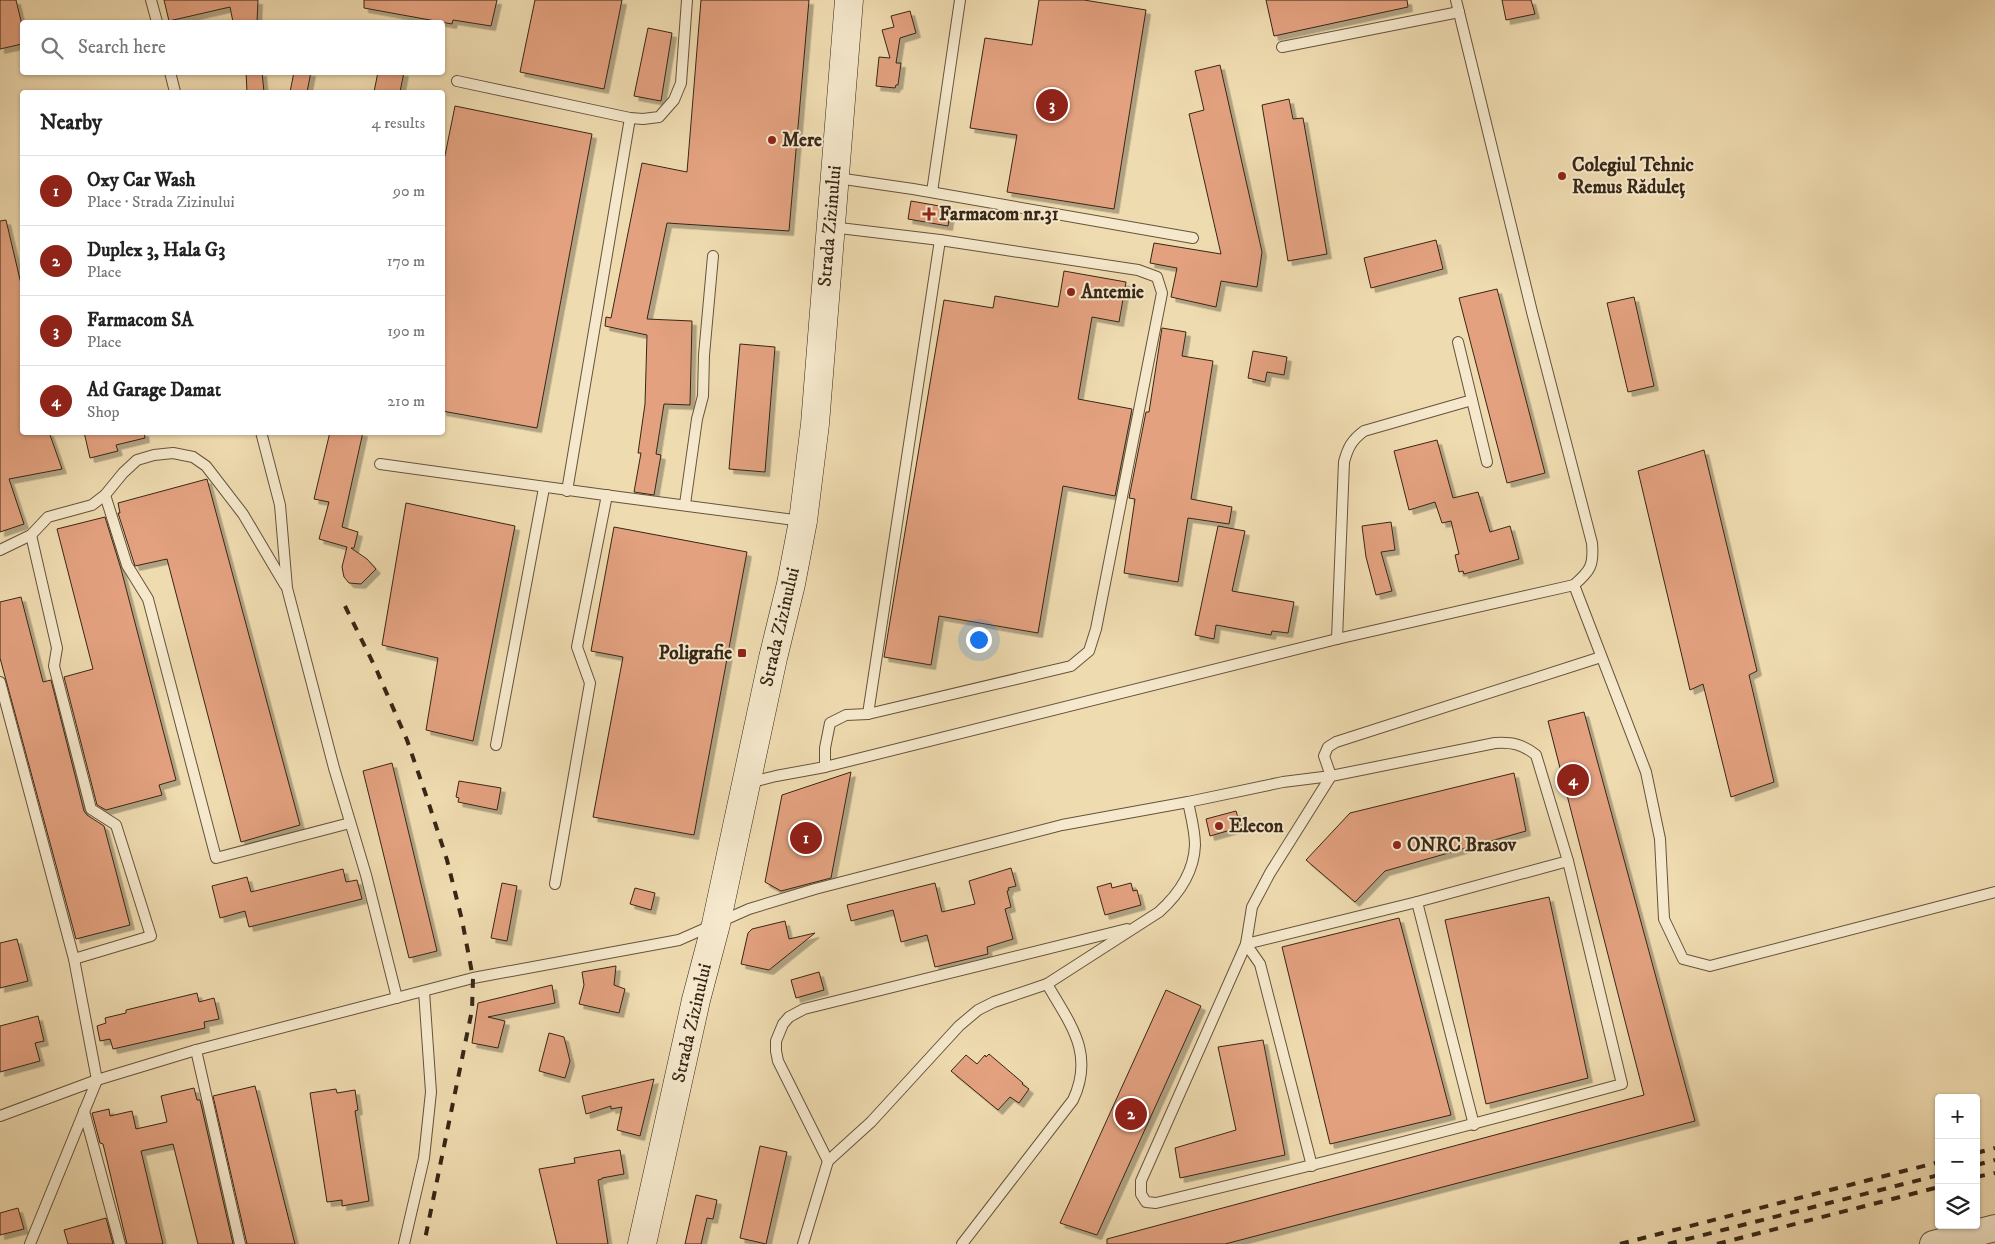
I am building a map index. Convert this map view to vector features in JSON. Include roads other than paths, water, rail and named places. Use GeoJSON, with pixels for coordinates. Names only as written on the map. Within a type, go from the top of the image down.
{"type":"FeatureCollection","features":[{"type":"Feature","properties":{"kind":"main road","name":"Strada Zizinului"},"geometry":{"type":"LineString","coordinates":[[642,1244],[696,1000],[716,924],[773,658],[791,584],[803,521],[815,424],[849,0]]}},
{"type":"Feature","properties":{"kind":"street"},"geometry":{"type":"LineString","coordinates":[[1933,1244],[1995,1228]]}},
{"type":"Feature","properties":{"kind":"lane"},"geometry":{"type":"LineString","coordinates":[[151,0],[156,20]]}},
{"type":"Feature","properties":{"kind":"lane"},"geometry":{"type":"LineString","coordinates":[[457,81],[630,118],[659,117],[670,106],[678,93],[681,78],[687,0]]}},
{"type":"Feature","properties":{"kind":"lane"},"geometry":{"type":"LineString","coordinates":[[932,192],[960,0]]}},
{"type":"Feature","properties":{"kind":"lane"},"geometry":{"type":"LineString","coordinates":[[747,783],[825,767],[1337,639],[1574,585],[1589,572],[1594,558],[1592,543],[1532,312],[1456,0]]}},
{"type":"Feature","properties":{"kind":"lane"},"geometry":{"type":"LineString","coordinates":[[1282,47],[1459,12]]}},
{"type":"Feature","properties":{"kind":"lane"},"geometry":{"type":"LineString","coordinates":[[171,75],[174,90]]}},
{"type":"Feature","properties":{"kind":"lane"},"geometry":{"type":"LineString","coordinates":[[567,491],[630,118]]}},
{"type":"Feature","properties":{"kind":"lane"},"geometry":{"type":"LineString","coordinates":[[834,178],[932,192],[1193,238]]}},
{"type":"Feature","properties":{"kind":"lane"},"geometry":{"type":"LineString","coordinates":[[825,767],[825,748],[830,723],[846,715],[868,714],[1071,666],[1089,651],[1096,629],[1109,569],[1162,293],[1157,277],[1138,270],[940,240],[830,227]]}},
{"type":"Feature","properties":{"kind":"lane"},"geometry":{"type":"LineString","coordinates":[[868,714],[940,240]]}},
{"type":"Feature","properties":{"kind":"lane"},"geometry":{"type":"LineString","coordinates":[[685,504],[697,419],[703,396],[704,355],[713,256]]}},
{"type":"Feature","properties":{"kind":"lane"},"geometry":{"type":"LineString","coordinates":[[1458,342],[1487,462]]}},
{"type":"Feature","properties":{"kind":"lane"},"geometry":{"type":"LineString","coordinates":[[1337,639],[1344,462],[1347,449],[1354,438],[1364,431],[1472,400]]}},
{"type":"Feature","properties":{"kind":"lane"},"geometry":{"type":"LineString","coordinates":[[262,435],[280,505],[286,588],[334,768],[366,875],[398,998]]}},
{"type":"Feature","properties":{"kind":"lane"},"geometry":{"type":"LineString","coordinates":[[0,550],[31,535],[48,517],[92,505],[105,495],[123,473],[137,460],[154,455],[173,453],[193,457],[206,466],[234,502],[286,588]]}},
{"type":"Feature","properties":{"kind":"lane"},"geometry":{"type":"LineString","coordinates":[[380,464],[544,488],[685,504],[803,521]]}},
{"type":"Feature","properties":{"kind":"lane"},"geometry":{"type":"LineString","coordinates":[[496,745],[544,488]]}},
{"type":"Feature","properties":{"kind":"lane"},"geometry":{"type":"LineString","coordinates":[[105,495],[128,565],[148,598],[216,858],[350,823]]}},
{"type":"Feature","properties":{"kind":"lane"},"geometry":{"type":"LineString","coordinates":[[556,884],[590,683],[577,647],[607,495]]}},
{"type":"Feature","properties":{"kind":"lane"},"geometry":{"type":"LineString","coordinates":[[31,535],[57,648],[54,666],[91,809],[116,825],[150,936],[74,959]]}},
{"type":"Feature","properties":{"kind":"lane"},"geometry":{"type":"LineString","coordinates":[[1574,585],[1646,772],[1660,839],[1664,919],[1683,959],[1710,966],[1995,892]]}},
{"type":"Feature","properties":{"kind":"lane"},"geometry":{"type":"LineString","coordinates":[[1331,776],[1324,756],[1328,747],[1336,742],[1601,657]]}},
{"type":"Feature","properties":{"kind":"lane"},"geometry":{"type":"LineString","coordinates":[[0,682],[74,959],[97,1080],[30,1244]]}},
{"type":"Feature","properties":{"kind":"lane"},"geometry":{"type":"LineString","coordinates":[[0,1116],[97,1080],[196,1050],[473,978],[679,940],[749,909],[1062,825],[1283,782],[1331,776],[1495,743],[1509,742],[1524,746],[1536,755],[1568,861],[1622,1084],[1474,1125],[1312,1166],[1156,1203],[1146,1202],[1142,1194],[1141,1181],[1246,944],[1252,907],[1270,873],[1331,776]]}},
{"type":"Feature","properties":{"kind":"lane"},"geometry":{"type":"LineString","coordinates":[[804,1244],[828,1161],[871,1122],[968,1018],[994,1002],[1047,984],[1159,912],[1170,902],[1186,878],[1194,855],[1195,844],[1188,802]]}},
{"type":"Feature","properties":{"kind":"lane"},"geometry":{"type":"LineString","coordinates":[[1246,944],[1417,902],[1568,861]]}},
{"type":"Feature","properties":{"kind":"lane"},"geometry":{"type":"LineString","coordinates":[[1417,902],[1474,1125]]}},
{"type":"Feature","properties":{"kind":"lane"},"geometry":{"type":"LineString","coordinates":[[828,1161],[778,1061],[776,1041],[783,1024],[789,1017],[804,1009],[1134,928]]}},
{"type":"Feature","properties":{"kind":"lane"},"geometry":{"type":"LineString","coordinates":[[1246,944],[1260,964],[1312,1166]]}},
{"type":"Feature","properties":{"kind":"lane"},"geometry":{"type":"LineString","coordinates":[[962,1244],[1073,1100],[1078,1089],[1082,1065],[1079,1042],[1047,984]]}},
{"type":"Feature","properties":{"kind":"lane"},"geometry":{"type":"LineString","coordinates":[[404,1244],[424,1158],[431,1092],[424,991]]}},
{"type":"Feature","properties":{"kind":"lane"},"geometry":{"type":"LineString","coordinates":[[196,1050],[240,1244]]}},
{"type":"Feature","properties":{"kind":"lane"},"geometry":{"type":"LineString","coordinates":[[84,1112],[120,1244]]}},
{"type":"Feature","properties":{"kind":"railway"},"geometry":{"type":"LineString","coordinates":[[345,606],[377,671],[407,740],[427,798],[447,860],[462,920],[473,978],[472,1010],[424,1244]]}},
{"type":"Feature","properties":{"kind":"railway"},"geometry":{"type":"LineString","coordinates":[[1980,1152],[1995,1148]]}},
{"type":"Feature","properties":{"kind":"railway"},"geometry":{"type":"LineString","coordinates":[[1980,1164],[1995,1160]]}},
{"type":"Feature","properties":{"kind":"railway"},"geometry":{"type":"LineString","coordinates":[[1620,1244],[1935,1163]]}},
{"type":"Feature","properties":{"kind":"railway"},"geometry":{"type":"LineString","coordinates":[[1980,1176],[1995,1173]]}},
{"type":"Feature","properties":{"kind":"railway"},"geometry":{"type":"LineString","coordinates":[[1668,1244],[1935,1176]]}},
{"type":"Feature","properties":{"kind":"railway"},"geometry":{"type":"LineString","coordinates":[[1717,1244],[1935,1188]]}},
{"type":"Feature","properties":{"kind":"place","name":"Farmacom SA"},"geometry":{"type":"Point","coordinates":[1052,105]}},
{"type":"Feature","properties":{"kind":"place","name":"Mere"},"geometry":{"type":"Point","coordinates":[772,140]}},
{"type":"Feature","properties":{"kind":"place","name":"Colegiul Tehnic Remus Răduleț"},"geometry":{"type":"Point","coordinates":[1562,176]}},
{"type":"Feature","properties":{"kind":"place","name":"Farmacom nr.31"},"geometry":{"type":"Point","coordinates":[929,214]}},
{"type":"Feature","properties":{"kind":"place","name":"Antemie"},"geometry":{"type":"Point","coordinates":[1071,292]}},
{"type":"Feature","properties":{"kind":"place","name":"Poligrafie"},"geometry":{"type":"Point","coordinates":[742,653]}},
{"type":"Feature","properties":{"kind":"place","name":"Ad Garage Damat"},"geometry":{"type":"Point","coordinates":[1573,780]}},
{"type":"Feature","properties":{"kind":"place","name":"Elecon"},"geometry":{"type":"Point","coordinates":[1219,826]}},
{"type":"Feature","properties":{"kind":"place","name":"Oxy Car Wash"},"geometry":{"type":"Point","coordinates":[806,838]}},
{"type":"Feature","properties":{"kind":"place","name":"ONRC Brasov"},"geometry":{"type":"Point","coordinates":[1397,845]}},
{"type":"Feature","properties":{"kind":"place","name":"Duplex 3, Hala G3"},"geometry":{"type":"Point","coordinates":[1131,1114]}}]}
